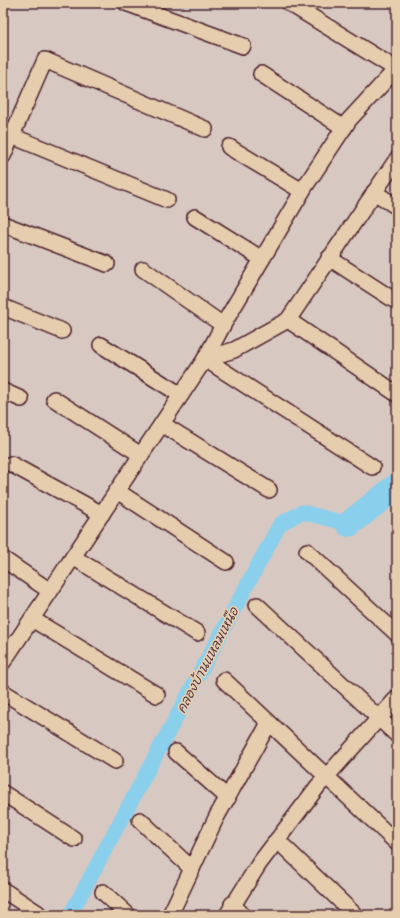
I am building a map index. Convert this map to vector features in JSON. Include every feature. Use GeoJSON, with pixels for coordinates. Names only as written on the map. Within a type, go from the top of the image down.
{"type":"FeatureCollection","features":[{"type":"Feature","properties":{"kind":"street"},"geometry":{"type":"LineString","coordinates":[[126,3],[243,46]]}},
{"type":"Feature","properties":{"kind":"street"},"geometry":{"type":"LineString","coordinates":[[5,655],[32,619],[205,359],[223,325],[302,191],[344,128],[397,69],[289,3]]}},
{"type":"Feature","properties":{"kind":"street"},"geometry":{"type":"LineString","coordinates":[[3,156],[45,60],[205,128]]}},
{"type":"Feature","properties":{"kind":"street"},"geometry":{"type":"LineString","coordinates":[[261,74],[344,128]]}},
{"type":"Feature","properties":{"kind":"street"},"geometry":{"type":"LineString","coordinates":[[12,136],[167,200]]}},
{"type":"Feature","properties":{"kind":"street"},"geometry":{"type":"LineString","coordinates":[[229,147],[302,191]]}},
{"type":"Feature","properties":{"kind":"street"},"geometry":{"type":"LineString","coordinates":[[205,359],[234,350],[288,320],[397,159]]}},
{"type":"Feature","properties":{"kind":"street"},"geometry":{"type":"LineString","coordinates":[[374,192],[397,207]]}},
{"type":"Feature","properties":{"kind":"street"},"geometry":{"type":"LineString","coordinates":[[195,217],[262,259]]}},
{"type":"Feature","properties":{"kind":"street"},"geometry":{"type":"LineString","coordinates":[[3,224],[108,264]]}},
{"type":"Feature","properties":{"kind":"street"},"geometry":{"type":"LineString","coordinates":[[329,258],[397,302]]}},
{"type":"Feature","properties":{"kind":"street"},"geometry":{"type":"LineString","coordinates":[[143,269],[223,325]]}},
{"type":"Feature","properties":{"kind":"street"},"geometry":{"type":"LineString","coordinates":[[3,307],[62,330]]}},
{"type":"Feature","properties":{"kind":"street"},"geometry":{"type":"LineString","coordinates":[[288,320],[397,394]]}},
{"type":"Feature","properties":{"kind":"street"},"geometry":{"type":"LineString","coordinates":[[101,345],[181,395]]}},
{"type":"Feature","properties":{"kind":"street"},"geometry":{"type":"LineString","coordinates":[[205,359],[372,467]]}},
{"type":"Feature","properties":{"kind":"street"},"geometry":{"type":"LineString","coordinates":[[3,391],[21,399]]}},
{"type":"Feature","properties":{"kind":"street"},"geometry":{"type":"LineString","coordinates":[[54,399],[141,455]]}},
{"type":"Feature","properties":{"kind":"street"},"geometry":{"type":"LineString","coordinates":[[162,424],[269,490]]}},
{"type":"Feature","properties":{"kind":"street"},"geometry":{"type":"LineString","coordinates":[[11,464],[102,514]]}},
{"type":"Feature","properties":{"kind":"street"},"geometry":{"type":"LineString","coordinates":[[117,490],[226,562]]}},
{"type":"Feature","properties":{"kind":"street"},"geometry":{"type":"LineString","coordinates":[[307,551],[397,634]]}},
{"type":"Feature","properties":{"kind":"street"},"geometry":{"type":"LineString","coordinates":[[73,557],[197,632]]}},
{"type":"Feature","properties":{"kind":"street"},"geometry":{"type":"LineString","coordinates":[[3,559],[50,591]]}},
{"type":"Feature","properties":{"kind":"street"},"geometry":{"type":"LineString","coordinates":[[257,605],[397,736]]}},
{"type":"Feature","properties":{"kind":"street"},"geometry":{"type":"LineString","coordinates":[[32,619],[157,695]]}},
{"type":"Feature","properties":{"kind":"street"},"geometry":{"type":"LineString","coordinates":[[224,680],[397,843]]}},
{"type":"Feature","properties":{"kind":"street"},"geometry":{"type":"LineString","coordinates":[[3,692],[115,761]]}},
{"type":"Feature","properties":{"kind":"street"},"geometry":{"type":"LineString","coordinates":[[243,915],[229,910],[277,840],[326,777],[397,698]]}},
{"type":"Feature","properties":{"kind":"street"},"geometry":{"type":"LineString","coordinates":[[170,915],[216,818],[269,723]]}},
{"type":"Feature","properties":{"kind":"street"},"geometry":{"type":"LineString","coordinates":[[176,752],[228,798]]}},
{"type":"Feature","properties":{"kind":"street"},"geometry":{"type":"LineString","coordinates":[[3,793],[74,839]]}},
{"type":"Feature","properties":{"kind":"street"},"geometry":{"type":"LineString","coordinates":[[140,820],[192,869]]}},
{"type":"Feature","properties":{"kind":"street"},"geometry":{"type":"LineString","coordinates":[[277,840],[355,915]]}},
{"type":"Feature","properties":{"kind":"street"},"geometry":{"type":"LineString","coordinates":[[3,890],[38,913]]}},
{"type":"Feature","properties":{"kind":"street"},"geometry":{"type":"LineString","coordinates":[[103,892],[128,915]]}},
{"type":"Feature","properties":{"kind":"waterway","name":"คลองบ้านแหลมเหนือ"},"geometry":{"type":"LineString","coordinates":[[349,524],[397,486]]}},
{"type":"Feature","properties":{"kind":"waterway","name":"คลองบ้านแหลมเหนือ"},"geometry":{"type":"LineString","coordinates":[[70,915],[280,524],[302,512],[349,524]]}}]}
